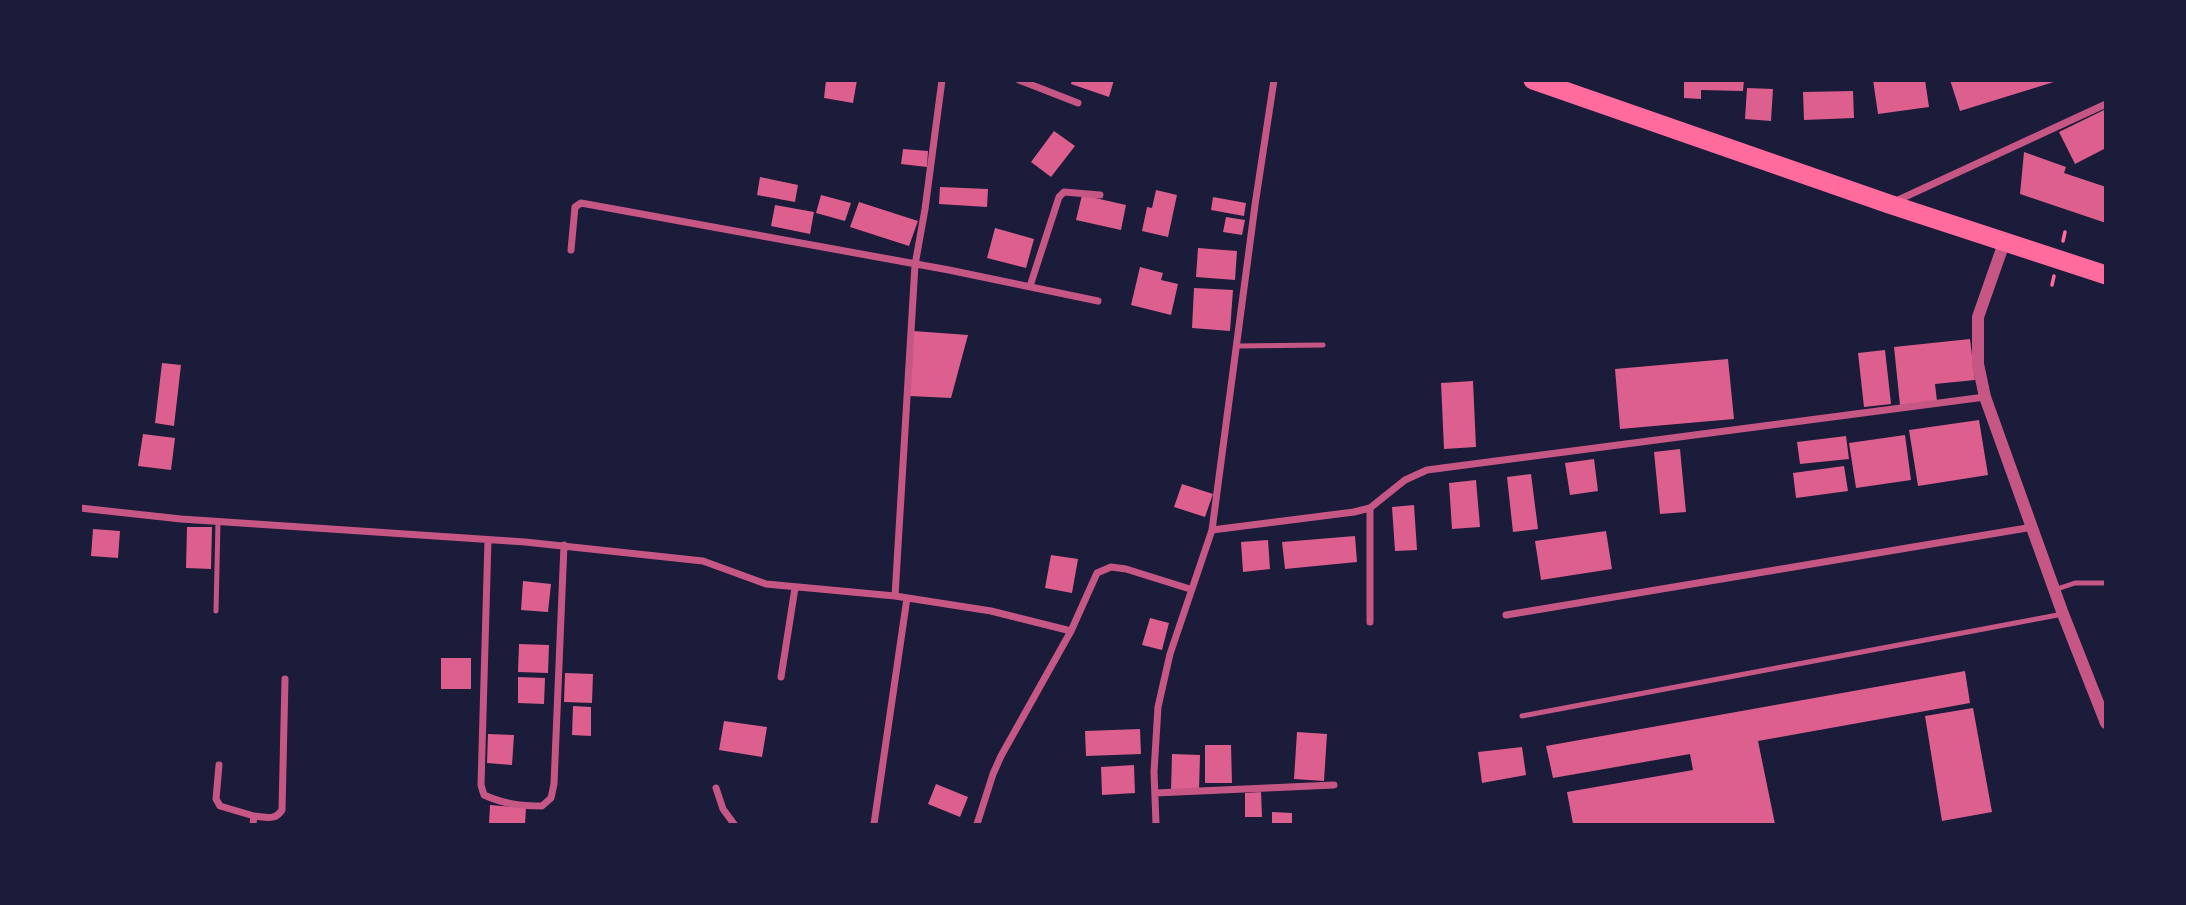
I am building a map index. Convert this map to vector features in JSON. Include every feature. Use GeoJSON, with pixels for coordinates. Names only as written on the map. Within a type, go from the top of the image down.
{"type":"FeatureCollection","features":[{"type":"Feature","properties":{"kind":"highway"},"geometry":{"type":"LineString","coordinates":[[1533,80],[1889,204],[2105,275]]}},
{"type":"Feature","properties":{"kind":"street"},"geometry":{"type":"LineString","coordinates":[[895,596],[915,265],[942,80]]}},
{"type":"Feature","properties":{"kind":"street"},"geometry":{"type":"LineString","coordinates":[[1019,80],[1079,103]]}},
{"type":"Feature","properties":{"kind":"street"},"geometry":{"type":"LineString","coordinates":[[1156,824],[1154,793],[1158,707],[1170,654],[1212,530],[1274,80]]}},
{"type":"Feature","properties":{"kind":"street"},"geometry":{"type":"LineString","coordinates":[[1889,204],[2105,104]]}},
{"type":"Feature","properties":{"kind":"street"},"geometry":{"type":"LineString","coordinates":[[1030,286],[1059,197],[1064,192],[1073,191],[1100,195]]}},
{"type":"Feature","properties":{"kind":"street"},"geometry":{"type":"LineString","coordinates":[[570,250],[575,207],[581,203],[1098,301]]}},
{"type":"Feature","properties":{"kind":"street"},"geometry":{"type":"LineString","coordinates":[[2004,243],[1978,317],[1978,364],[1985,397],[2105,723]]}},
{"type":"Feature","properties":{"kind":"street"},"geometry":{"type":"LineString","coordinates":[[1212,530],[1370,508],[1405,480],[1427,470],[1985,397]]}},
{"type":"Feature","properties":{"kind":"street"},"geometry":{"type":"LineString","coordinates":[[80,508],[218,522],[564,545],[703,561],[766,584],[907,597],[990,611],[1071,631]]}},
{"type":"Feature","properties":{"kind":"street"},"geometry":{"type":"LineString","coordinates":[[1370,508],[1370,622]]}},
{"type":"Feature","properties":{"kind":"street"},"geometry":{"type":"LineString","coordinates":[[1506,615],[2033,527]]}},
{"type":"Feature","properties":{"kind":"street"},"geometry":{"type":"LineString","coordinates":[[488,540],[481,785],[484,795],[504,803],[525,806],[542,806],[551,798],[554,784],[564,545]]}},
{"type":"Feature","properties":{"kind":"street"},"geometry":{"type":"LineString","coordinates":[[977,824],[993,774],[1071,631],[1097,573],[1111,567],[1126,569],[1190,589]]}},
{"type":"Feature","properties":{"kind":"street"},"geometry":{"type":"LineString","coordinates":[[781,677],[795,587]]}},
{"type":"Feature","properties":{"kind":"street"},"geometry":{"type":"LineString","coordinates":[[874,824],[907,597]]}},
{"type":"Feature","properties":{"kind":"street"},"geometry":{"type":"LineString","coordinates":[[219,765],[216,799],[220,806],[254,820],[278,816],[282,810],[285,678]]}},
{"type":"Feature","properties":{"kind":"street"},"geometry":{"type":"LineString","coordinates":[[1154,793],[1334,785]]}},
{"type":"Feature","properties":{"kind":"street"},"geometry":{"type":"LineString","coordinates":[[716,788],[723,809],[734,824]]}},
{"type":"Feature","properties":{"kind":"lane"},"geometry":{"type":"LineString","coordinates":[[1237,346],[1323,345]]}},
{"type":"Feature","properties":{"kind":"lane"},"geometry":{"type":"LineString","coordinates":[[216,611],[218,522]]}},
{"type":"Feature","properties":{"kind":"lane"},"geometry":{"type":"LineString","coordinates":[[2054,590],[2075,583],[2105,583]]}},
{"type":"Feature","properties":{"kind":"lane"},"geometry":{"type":"LineString","coordinates":[[1522,716],[2063,614]]}},
{"type":"Feature","properties":{"kind":"building"},"geometry":{"type":"Polygon","coordinates":[[[826,80],[857,80],[853,103],[824,98],[826,80]]]}},
{"type":"Feature","properties":{"kind":"building"},"geometry":{"type":"Polygon","coordinates":[[[1072,80],[1114,80],[1109,97],[1071,84],[1072,80]]]}},
{"type":"Feature","properties":{"kind":"building"},"geometry":{"type":"Polygon","coordinates":[[[1684,80],[1744,80],[1743,91],[1701,90],[1701,99],[1684,98],[1684,80]]]}},
{"type":"Feature","properties":{"kind":"building"},"geometry":{"type":"Polygon","coordinates":[[[1873,80],[1925,80],[1929,107],[1878,114],[1873,80]]]}},
{"type":"Feature","properties":{"kind":"building"},"geometry":{"type":"Polygon","coordinates":[[[1950,80],[2057,80],[2057,81],[1960,111],[1950,80]]]}},
{"type":"Feature","properties":{"kind":"building"},"geometry":{"type":"Polygon","coordinates":[[[1747,88],[1773,89],[1771,121],[1745,119],[1747,88]]]}},
{"type":"Feature","properties":{"kind":"building"},"geometry":{"type":"Polygon","coordinates":[[[1853,91],[1854,118],[1804,120],[1803,92],[1853,91]]]}},
{"type":"Feature","properties":{"kind":"building"},"geometry":{"type":"Polygon","coordinates":[[[2106,109],[2106,148],[2075,164],[2059,132],[2106,109]]]}},
{"type":"Feature","properties":{"kind":"building"},"geometry":{"type":"Polygon","coordinates":[[[1054,131],[1075,146],[1051,177],[1031,162],[1054,131]]]}},
{"type":"Feature","properties":{"kind":"building"},"geometry":{"type":"Polygon","coordinates":[[[903,149],[928,151],[927,167],[901,164],[903,149]]]}},
{"type":"Feature","properties":{"kind":"building"},"geometry":{"type":"Polygon","coordinates":[[[2024,152],[2066,167],[2064,173],[2106,187],[2106,223],[2020,194],[2024,152]]]}},
{"type":"Feature","properties":{"kind":"building"},"geometry":{"type":"Polygon","coordinates":[[[760,177],[798,185],[795,202],[757,195],[760,177]]]}},
{"type":"Feature","properties":{"kind":"building"},"geometry":{"type":"Polygon","coordinates":[[[940,187],[988,189],[987,207],[939,204],[940,187]]]}},
{"type":"Feature","properties":{"kind":"building"},"geometry":{"type":"Polygon","coordinates":[[[1156,190],[1177,195],[1168,237],[1142,231],[1147,207],[1152,208],[1156,190]]]}},
{"type":"Feature","properties":{"kind":"building"},"geometry":{"type":"Polygon","coordinates":[[[821,195],[851,203],[845,221],[816,213],[821,195]]]}},
{"type":"Feature","properties":{"kind":"building"},"geometry":{"type":"Polygon","coordinates":[[[1082,195],[1126,205],[1121,230],[1076,220],[1082,195]]]}},
{"type":"Feature","properties":{"kind":"building"},"geometry":{"type":"Polygon","coordinates":[[[1213,197],[1246,203],[1244,216],[1211,210],[1213,197]]]}},
{"type":"Feature","properties":{"kind":"building"},"geometry":{"type":"Polygon","coordinates":[[[859,202],[918,221],[909,246],[850,227],[859,202]]]}},
{"type":"Feature","properties":{"kind":"building"},"geometry":{"type":"Polygon","coordinates":[[[775,205],[814,212],[810,234],[771,226],[775,205]]]}},
{"type":"Feature","properties":{"kind":"building"},"geometry":{"type":"Polygon","coordinates":[[[1226,217],[1245,220],[1242,235],[1223,232],[1226,217]]]}},
{"type":"Feature","properties":{"kind":"building"},"geometry":{"type":"Polygon","coordinates":[[[995,228],[1034,239],[1026,268],[987,258],[995,228]]]}},
{"type":"Feature","properties":{"kind":"building"},"geometry":{"type":"Polygon","coordinates":[[[1198,248],[1237,251],[1235,280],[1196,277],[1198,248]]]}},
{"type":"Feature","properties":{"kind":"building"},"geometry":{"type":"Polygon","coordinates":[[[1140,267],[1163,273],[1161,280],[1178,284],[1171,315],[1131,305],[1140,267]]]}},
{"type":"Feature","properties":{"kind":"building"},"geometry":{"type":"Polygon","coordinates":[[[1194,288],[1233,290],[1230,331],[1192,328],[1194,288]]]}},
{"type":"Feature","properties":{"kind":"building"},"geometry":{"type":"Polygon","coordinates":[[[913,331],[968,335],[951,398],[909,396],[913,331]]]}},
{"type":"Feature","properties":{"kind":"building"},"geometry":{"type":"Polygon","coordinates":[[[1970,339],[1975,380],[1935,384],[1937,401],[1900,405],[1894,347],[1970,339]]]}},
{"type":"Feature","properties":{"kind":"building"},"geometry":{"type":"Polygon","coordinates":[[[1885,350],[1891,404],[1864,407],[1858,353],[1885,350]]]}},
{"type":"Feature","properties":{"kind":"building"},"geometry":{"type":"Polygon","coordinates":[[[1728,359],[1734,419],[1620,429],[1615,369],[1728,359]]]}},
{"type":"Feature","properties":{"kind":"building"},"geometry":{"type":"Polygon","coordinates":[[[162,363],[181,365],[174,426],[155,423],[162,363]]]}},
{"type":"Feature","properties":{"kind":"building"},"geometry":{"type":"Polygon","coordinates":[[[1473,381],[1476,447],[1444,449],[1441,383],[1473,381]]]}},
{"type":"Feature","properties":{"kind":"building"},"geometry":{"type":"Polygon","coordinates":[[[1979,420],[1988,475],[1918,486],[1909,430],[1979,420]]]}},
{"type":"Feature","properties":{"kind":"building"},"geometry":{"type":"Polygon","coordinates":[[[143,434],[175,438],[171,470],[138,466],[143,434]]]}},
{"type":"Feature","properties":{"kind":"building"},"geometry":{"type":"Polygon","coordinates":[[[1905,435],[1911,480],[1856,488],[1849,443],[1905,435]]]}},
{"type":"Feature","properties":{"kind":"building"},"geometry":{"type":"Polygon","coordinates":[[[1846,436],[1849,459],[1800,464],[1797,442],[1846,436]]]}},
{"type":"Feature","properties":{"kind":"building"},"geometry":{"type":"Polygon","coordinates":[[[1680,449],[1686,512],[1660,514],[1654,452],[1680,449]]]}},
{"type":"Feature","properties":{"kind":"building"},"geometry":{"type":"Polygon","coordinates":[[[1594,459],[1598,491],[1570,495],[1565,463],[1594,459]]]}},
{"type":"Feature","properties":{"kind":"building"},"geometry":{"type":"Polygon","coordinates":[[[1844,466],[1848,491],[1796,498],[1793,473],[1844,466]]]}},
{"type":"Feature","properties":{"kind":"building"},"geometry":{"type":"Polygon","coordinates":[[[1531,474],[1538,529],[1513,532],[1507,477],[1531,474]]]}},
{"type":"Feature","properties":{"kind":"building"},"geometry":{"type":"Polygon","coordinates":[[[1476,480],[1480,527],[1452,529],[1449,483],[1476,480]]]}},
{"type":"Feature","properties":{"kind":"building"},"geometry":{"type":"Polygon","coordinates":[[[1182,484],[1213,494],[1205,517],[1174,507],[1182,484]]]}},
{"type":"Feature","properties":{"kind":"building"},"geometry":{"type":"Polygon","coordinates":[[[1414,505],[1417,550],[1395,551],[1392,507],[1414,505]]]}},
{"type":"Feature","properties":{"kind":"building"},"geometry":{"type":"Polygon","coordinates":[[[187,527],[212,527],[211,569],[186,568],[187,527]]]}},
{"type":"Feature","properties":{"kind":"building"},"geometry":{"type":"Polygon","coordinates":[[[93,529],[120,531],[118,558],[91,556],[93,529]]]}},
{"type":"Feature","properties":{"kind":"building"},"geometry":{"type":"Polygon","coordinates":[[[1606,531],[1612,569],[1541,580],[1535,541],[1606,531]]]}},
{"type":"Feature","properties":{"kind":"building"},"geometry":{"type":"Polygon","coordinates":[[[1355,536],[1357,562],[1285,569],[1282,542],[1355,536]]]}},
{"type":"Feature","properties":{"kind":"building"},"geometry":{"type":"Polygon","coordinates":[[[1268,540],[1270,569],[1243,572],[1241,542],[1268,540]]]}},
{"type":"Feature","properties":{"kind":"building"},"geometry":{"type":"Polygon","coordinates":[[[1051,555],[1078,559],[1072,593],[1045,588],[1051,555]]]}},
{"type":"Feature","properties":{"kind":"building"},"geometry":{"type":"Polygon","coordinates":[[[523,581],[551,584],[548,612],[521,610],[523,581]]]}},
{"type":"Feature","properties":{"kind":"building"},"geometry":{"type":"Polygon","coordinates":[[[1150,618],[1169,623],[1162,650],[1142,645],[1150,618]]]}},
{"type":"Feature","properties":{"kind":"building"},"geometry":{"type":"Polygon","coordinates":[[[519,644],[549,645],[548,673],[518,672],[519,644]]]}},
{"type":"Feature","properties":{"kind":"building"},"geometry":{"type":"Polygon","coordinates":[[[441,658],[471,658],[471,689],[441,689],[441,658]]]}},
{"type":"Feature","properties":{"kind":"building"},"geometry":{"type":"Polygon","coordinates":[[[1965,671],[1970,703],[1758,741],[1775,824],[1573,824],[1567,792],[1693,770],[1690,754],[1553,778],[1546,746],[1965,671]]]}},
{"type":"Feature","properties":{"kind":"building"},"geometry":{"type":"Polygon","coordinates":[[[565,673],[593,674],[592,703],[564,702],[565,673]]]}},
{"type":"Feature","properties":{"kind":"building"},"geometry":{"type":"Polygon","coordinates":[[[518,677],[545,678],[544,704],[518,703],[518,677]]]}},
{"type":"Feature","properties":{"kind":"building"},"geometry":{"type":"Polygon","coordinates":[[[573,706],[591,707],[591,736],[572,735],[573,706]]]}},
{"type":"Feature","properties":{"kind":"building"},"geometry":{"type":"Polygon","coordinates":[[[1973,708],[1992,812],[1942,821],[1925,716],[1973,708]]]}},
{"type":"Feature","properties":{"kind":"building"},"geometry":{"type":"Polygon","coordinates":[[[724,721],[767,727],[762,757],[719,750],[724,721]]]}},
{"type":"Feature","properties":{"kind":"building"},"geometry":{"type":"Polygon","coordinates":[[[1140,729],[1141,754],[1086,756],[1085,731],[1140,729]]]}},
{"type":"Feature","properties":{"kind":"building"},"geometry":{"type":"Polygon","coordinates":[[[1297,732],[1327,734],[1324,781],[1294,779],[1297,732]]]}},
{"type":"Feature","properties":{"kind":"building"},"geometry":{"type":"Polygon","coordinates":[[[488,734],[514,735],[512,765],[487,763],[488,734]]]}},
{"type":"Feature","properties":{"kind":"building"},"geometry":{"type":"Polygon","coordinates":[[[1205,745],[1231,745],[1232,783],[1205,783],[1205,745]]]}},
{"type":"Feature","properties":{"kind":"building"},"geometry":{"type":"Polygon","coordinates":[[[1522,747],[1526,775],[1482,783],[1478,752],[1522,747]]]}},
{"type":"Feature","properties":{"kind":"building"},"geometry":{"type":"Polygon","coordinates":[[[1172,754],[1200,755],[1199,791],[1171,790],[1172,754]]]}},
{"type":"Feature","properties":{"kind":"building"},"geometry":{"type":"Polygon","coordinates":[[[1134,765],[1135,793],[1102,795],[1101,767],[1134,765]]]}},
{"type":"Feature","properties":{"kind":"building"},"geometry":{"type":"Polygon","coordinates":[[[936,784],[968,797],[960,817],[928,804],[936,784]]]}},
{"type":"Feature","properties":{"kind":"building"},"geometry":{"type":"Polygon","coordinates":[[[1261,792],[1262,817],[1245,817],[1245,793],[1261,792]]]}},
{"type":"Feature","properties":{"kind":"building"},"geometry":{"type":"Polygon","coordinates":[[[490,805],[526,808],[525,824],[489,824],[490,805]]]}},
{"type":"Feature","properties":{"kind":"building"},"geometry":{"type":"Polygon","coordinates":[[[1272,812],[1292,813],[1292,824],[1272,824],[1272,812]]]}}]}
